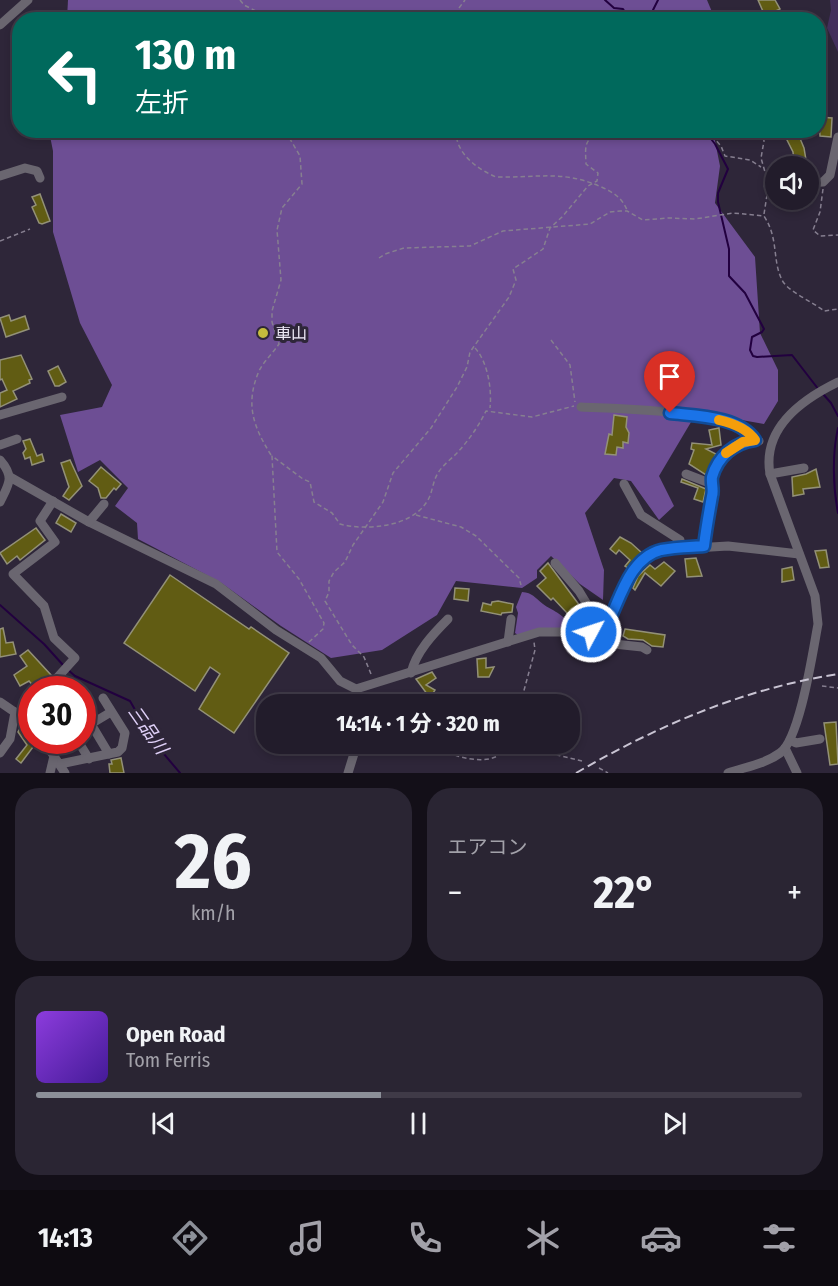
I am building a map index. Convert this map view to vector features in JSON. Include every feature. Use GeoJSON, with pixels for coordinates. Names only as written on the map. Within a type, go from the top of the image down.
{"type":"FeatureCollection","features":[{"type":"Feature","properties":{"kind":"street"},"geometry":{"type":"LineString","coordinates":[[15,12],[28,0]]}},
{"type":"Feature","properties":{"kind":"street"},"geometry":{"type":"LineString","coordinates":[[0,25],[12,14]]}},
{"type":"Feature","properties":{"kind":"street"},"geometry":{"type":"LineString","coordinates":[[819,182],[823,182],[830,175],[838,137]]}},
{"type":"Feature","properties":{"kind":"street"},"geometry":{"type":"LineString","coordinates":[[0,176],[25,168],[37,171],[40,178]]}},
{"type":"Feature","properties":{"kind":"street"},"geometry":{"type":"LineString","coordinates":[[728,773],[758,768],[782,753],[796,727],[818,624],[815,596],[770,474],[767,453],[770,443],[783,422],[800,405],[838,382]]}},
{"type":"Feature","properties":{"kind":"street"},"geometry":{"type":"LineString","coordinates":[[0,414],[62,397]]}},
{"type":"Feature","properties":{"kind":"street"},"geometry":{"type":"LineString","coordinates":[[578,406],[706,417],[731,423],[751,433],[755,440]]}},
{"type":"Feature","properties":{"kind":"street"},"geometry":{"type":"LineString","coordinates":[[0,445],[17,439]]}},
{"type":"Feature","properties":{"kind":"street"},"geometry":{"type":"LineString","coordinates":[[704,546],[708,508],[713,494],[712,479],[724,456],[743,442],[755,440],[770,443]]}},
{"type":"Feature","properties":{"kind":"street"},"geometry":{"type":"LineString","coordinates":[[0,460],[7,468],[10,484],[0,502]]}},
{"type":"Feature","properties":{"kind":"street"},"geometry":{"type":"LineString","coordinates":[[770,474],[804,468]]}},
{"type":"Feature","properties":{"kind":"street"},"geometry":{"type":"LineString","coordinates":[[686,474],[712,484]]}},
{"type":"Feature","properties":{"kind":"street"},"geometry":{"type":"LineString","coordinates":[[9,477],[89,522],[216,584],[276,630],[321,658],[354,694]]}},
{"type":"Feature","properties":{"kind":"street"},"geometry":{"type":"LineString","coordinates":[[624,484],[641,515],[680,540],[679,548]]}},
{"type":"Feature","properties":{"kind":"street"},"geometry":{"type":"LineString","coordinates":[[53,501],[40,521],[55,542],[13,574],[44,606],[54,638],[74,660],[59,676]]}},
{"type":"Feature","properties":{"kind":"street"},"geometry":{"type":"LineString","coordinates":[[89,522],[104,504]]}},
{"type":"Feature","properties":{"kind":"street"},"geometry":{"type":"LineString","coordinates":[[363,694],[374,684],[532,634],[545,631],[591,632],[602,629],[610,619],[633,572],[653,554],[679,548],[704,546],[748,547],[799,554]]}},
{"type":"Feature","properties":{"kind":"street"},"geometry":{"type":"LineString","coordinates":[[555,564],[579,591],[614,644],[642,647],[646,650]]}},
{"type":"Feature","properties":{"kind":"street"},"geometry":{"type":"LineString","coordinates":[[411,673],[413,662],[448,619]]}},
{"type":"Feature","properties":{"kind":"street"},"geometry":{"type":"LineString","coordinates":[[508,642],[511,619]]}},
{"type":"Feature","properties":{"kind":"street"},"geometry":{"type":"LineString","coordinates":[[57,760],[89,759],[123,748],[125,733],[103,698]]}},
{"type":"Feature","properties":{"kind":"street"},"geometry":{"type":"LineString","coordinates":[[0,702],[18,714]]}},
{"type":"Feature","properties":{"kind":"street"},"geometry":{"type":"LineString","coordinates":[[96,718],[111,712]]}},
{"type":"Feature","properties":{"kind":"street"},"geometry":{"type":"LineString","coordinates":[[0,753],[10,739],[18,718]]}},
{"type":"Feature","properties":{"kind":"street"},"geometry":{"type":"LineString","coordinates":[[96,734],[109,754]]}},
{"type":"Feature","properties":{"kind":"street"},"geometry":{"type":"LineString","coordinates":[[788,744],[820,739]]}},
{"type":"Feature","properties":{"kind":"street"},"geometry":{"type":"LineString","coordinates":[[788,744],[797,773]]}},
{"type":"Feature","properties":{"kind":"street"},"geometry":{"type":"LineString","coordinates":[[53,754],[65,773]]}},
{"type":"Feature","properties":{"kind":"street"},"geometry":{"type":"LineString","coordinates":[[86,754],[89,759]]}},
{"type":"Feature","properties":{"kind":"street"},"geometry":{"type":"LineString","coordinates":[[348,773],[354,754]]}},
{"type":"Feature","properties":{"kind":"street"},"geometry":{"type":"LineString","coordinates":[[50,773],[57,760]]}},
{"type":"Feature","properties":{"kind":"path"},"geometry":{"type":"LineString","coordinates":[[240,0],[244,5],[258,12]]}},
{"type":"Feature","properties":{"kind":"path"},"geometry":{"type":"LineString","coordinates":[[290,138],[300,156],[302,184],[282,207],[277,246],[281,280],[272,311],[272,322],[279,344],[259,371],[251,412],[258,435],[272,456],[310,482],[314,502],[332,513],[340,524],[365,526],[406,520],[415,515],[431,496],[438,472],[468,440],[486,411],[522,417],[578,406],[570,365],[551,340]]}},
{"type":"Feature","properties":{"kind":"path"},"geometry":{"type":"LineString","coordinates":[[457,138],[457,143],[470,161],[496,177],[554,174],[576,177],[609,190],[621,199],[627,211]]}},
{"type":"Feature","properties":{"kind":"path"},"geometry":{"type":"LineString","coordinates":[[374,684],[364,657],[352,645],[325,601],[329,592],[329,581],[345,562],[365,526],[384,502],[393,473],[430,428],[457,387],[467,367],[470,352],[509,297],[516,280],[513,269],[543,249],[550,228],[588,186],[597,181],[598,173],[586,164],[585,142],[588,138]]}},
{"type":"Feature","properties":{"kind":"path"},"geometry":{"type":"LineString","coordinates":[[714,138],[725,156],[750,160],[762,168],[765,173]]}},
{"type":"Feature","properties":{"kind":"path"},"geometry":{"type":"LineString","coordinates":[[762,138],[762,168]]}},
{"type":"Feature","properties":{"kind":"path"},"geometry":{"type":"LineString","coordinates":[[823,182],[824,199],[813,230],[820,236],[838,235]]}},
{"type":"Feature","properties":{"kind":"path"},"geometry":{"type":"LineString","coordinates":[[764,216],[766,210]]}},
{"type":"Feature","properties":{"kind":"path"},"geometry":{"type":"LineString","coordinates":[[378,258],[404,248],[470,246],[503,231],[590,224],[610,212],[627,211],[643,220],[695,219],[733,213],[764,216],[771,226],[775,240],[782,280],[791,291],[807,298],[824,312],[838,309]]}},
{"type":"Feature","properties":{"kind":"path"},"geometry":{"type":"LineString","coordinates":[[0,241],[30,229]]}},
{"type":"Feature","properties":{"kind":"path"},"geometry":{"type":"LineString","coordinates":[[474,347],[481,355],[485,368],[490,390],[489,410]]}},
{"type":"Feature","properties":{"kind":"path"},"geometry":{"type":"LineString","coordinates":[[272,456],[277,552],[299,579],[324,623],[323,629],[303,646]]}},
{"type":"Feature","properties":{"kind":"path"},"geometry":{"type":"LineString","coordinates":[[415,515],[461,527],[476,536],[519,578],[521,585]]}},
{"type":"Feature","properties":{"kind":"path"},"geometry":{"type":"LineString","coordinates":[[523,694],[535,650],[532,634]]}},
{"type":"Feature","properties":{"kind":"path"},"geometry":{"type":"LineString","coordinates":[[822,686],[838,688]]}},
{"type":"Feature","properties":{"kind":"path"},"geometry":{"type":"LineString","coordinates":[[460,754],[483,761],[492,760],[502,754]]}},
{"type":"Feature","properties":{"kind":"path"},"geometry":{"type":"LineString","coordinates":[[553,754],[582,761]]}},
{"type":"Feature","properties":{"kind":"path"},"geometry":{"type":"LineString","coordinates":[[599,768],[608,773]]}},
{"type":"Feature","properties":{"kind":"shaded area"},"geometry":{"type":"Polygon","coordinates":[[[68,0],[707,0],[712,12],[67,12],[68,0]]]}},
{"type":"Feature","properties":{"kind":"shaded area"},"geometry":{"type":"Polygon","coordinates":[[[830,0],[838,0],[838,52],[827,28],[831,10],[830,0]]]}},
{"type":"Feature","properties":{"kind":"shaded area"},"geometry":{"type":"Polygon","coordinates":[[[50,138],[714,138],[720,166],[715,203],[755,257],[760,333],[778,370],[778,401],[764,424],[697,412],[659,476],[674,506],[659,520],[631,481],[614,478],[585,513],[604,570],[603,600],[580,584],[551,556],[537,570],[537,578],[522,588],[456,581],[437,615],[382,650],[331,658],[281,626],[220,582],[138,539],[137,523],[115,506],[128,488],[100,460],[78,472],[60,415],[102,407],[112,385],[80,323],[53,232],[53,151],[50,138]]]}},
{"type":"Feature","properties":{"kind":"shaded area"},"geometry":{"type":"Polygon","coordinates":[[[522,592],[531,594],[561,615],[569,626],[565,629],[518,635],[515,633],[518,613],[516,607],[522,592]]]}},
{"type":"Feature","properties":{"kind":"building"},"geometry":{"type":"Polygon","coordinates":[[[758,0],[775,0],[780,9],[774,12],[763,12],[758,0]]]}},
{"type":"Feature","properties":{"kind":"building"},"geometry":{"type":"Polygon","coordinates":[[[826,118],[832,118],[831,137],[826,137],[826,118]]]}},
{"type":"Feature","properties":{"kind":"building"},"geometry":{"type":"Polygon","coordinates":[[[786,138],[800,138],[804,148],[805,156],[793,156],[786,138]]]}},
{"type":"Feature","properties":{"kind":"building"},"geometry":{"type":"Polygon","coordinates":[[[40,194],[50,221],[42,224],[39,223],[32,207],[36,205],[32,197],[40,194]]]}},
{"type":"Feature","properties":{"kind":"building"},"geometry":{"type":"Polygon","coordinates":[[[9,315],[11,321],[25,316],[29,329],[6,337],[0,318],[9,315]]]}},
{"type":"Feature","properties":{"kind":"building"},"geometry":{"type":"Polygon","coordinates":[[[21,355],[32,379],[29,380],[30,383],[13,391],[17,399],[0,407],[0,393],[7,390],[2,379],[0,380],[0,360],[21,355]]]}},
{"type":"Feature","properties":{"kind":"building"},"geometry":{"type":"Polygon","coordinates":[[[58,366],[66,382],[55,386],[48,371],[58,366]]]}},
{"type":"Feature","properties":{"kind":"building"},"geometry":{"type":"Polygon","coordinates":[[[614,415],[627,417],[626,427],[629,433],[628,443],[623,442],[623,448],[617,447],[616,455],[605,454],[609,434],[612,435],[614,415]]]}},
{"type":"Feature","properties":{"kind":"building"},"geometry":{"type":"Polygon","coordinates":[[[719,428],[721,445],[706,449],[716,454],[706,475],[689,464],[694,450],[691,449],[692,443],[712,445],[709,430],[719,428]]]}},
{"type":"Feature","properties":{"kind":"building"},"geometry":{"type":"Polygon","coordinates":[[[30,439],[37,456],[42,454],[44,461],[32,465],[30,457],[25,459],[23,453],[26,449],[23,441],[30,439]]]}},
{"type":"Feature","properties":{"kind":"building"},"geometry":{"type":"Polygon","coordinates":[[[70,460],[82,486],[69,500],[63,496],[69,487],[61,463],[70,460]]]}},
{"type":"Feature","properties":{"kind":"building"},"geometry":{"type":"Polygon","coordinates":[[[101,467],[121,484],[116,490],[114,488],[106,498],[101,498],[98,488],[89,481],[101,467]]]}},
{"type":"Feature","properties":{"kind":"building"},"geometry":{"type":"Polygon","coordinates":[[[816,469],[820,487],[803,489],[804,494],[793,496],[792,477],[816,469]]]}},
{"type":"Feature","properties":{"kind":"building"},"geometry":{"type":"Polygon","coordinates":[[[682,479],[706,489],[703,502],[694,499],[698,488],[681,482],[682,479]]]}},
{"type":"Feature","properties":{"kind":"building"},"geometry":{"type":"Polygon","coordinates":[[[61,514],[76,523],[71,532],[56,523],[61,514]]]}},
{"type":"Feature","properties":{"kind":"building"},"geometry":{"type":"Polygon","coordinates":[[[36,528],[45,540],[20,560],[17,556],[7,564],[0,553],[36,528]]]}},
{"type":"Feature","properties":{"kind":"building"},"geometry":{"type":"Polygon","coordinates":[[[620,537],[642,553],[628,568],[625,566],[630,560],[619,550],[616,554],[610,549],[620,537]]]}},
{"type":"Feature","properties":{"kind":"building"},"geometry":{"type":"Polygon","coordinates":[[[826,550],[829,567],[820,568],[815,551],[826,550]]]}},
{"type":"Feature","properties":{"kind":"building"},"geometry":{"type":"Polygon","coordinates":[[[696,558],[702,576],[687,577],[685,559],[696,558]]]}},
{"type":"Feature","properties":{"kind":"building"},"geometry":{"type":"Polygon","coordinates":[[[664,562],[675,571],[661,586],[645,573],[635,590],[633,588],[638,576],[650,565],[655,569],[664,562]]]}},
{"type":"Feature","properties":{"kind":"building"},"geometry":{"type":"Polygon","coordinates":[[[548,563],[583,610],[573,622],[553,598],[551,600],[537,586],[546,578],[540,571],[548,563]]]}},
{"type":"Feature","properties":{"kind":"building"},"geometry":{"type":"Polygon","coordinates":[[[792,567],[794,580],[782,582],[782,569],[792,567]]]}},
{"type":"Feature","properties":{"kind":"building"},"geometry":{"type":"Polygon","coordinates":[[[170,575],[249,629],[251,627],[289,653],[261,694],[256,694],[256,701],[234,733],[199,709],[220,674],[210,667],[195,691],[124,643],[170,575]]]}},
{"type":"Feature","properties":{"kind":"building"},"geometry":{"type":"Polygon","coordinates":[[[455,588],[469,589],[468,601],[454,599],[455,588]]]}},
{"type":"Feature","properties":{"kind":"building"},"geometry":{"type":"Polygon","coordinates":[[[492,602],[513,604],[512,612],[501,615],[481,611],[483,603],[491,605],[492,602]]]}},
{"type":"Feature","properties":{"kind":"building"},"geometry":{"type":"Polygon","coordinates":[[[3,628],[6,643],[13,642],[16,654],[0,657],[0,629],[3,628]]]}},
{"type":"Feature","properties":{"kind":"building"},"geometry":{"type":"Polygon","coordinates":[[[625,629],[665,635],[663,647],[652,646],[643,640],[628,639],[623,636],[625,629]]]}},
{"type":"Feature","properties":{"kind":"building"},"geometry":{"type":"Polygon","coordinates":[[[28,650],[51,675],[18,676],[18,682],[14,675],[27,666],[20,656],[28,650]]]}},
{"type":"Feature","properties":{"kind":"building"},"geometry":{"type":"Polygon","coordinates":[[[486,658],[486,668],[494,667],[489,677],[478,677],[477,659],[486,658]]]}},
{"type":"Feature","properties":{"kind":"building"},"geometry":{"type":"Polygon","coordinates":[[[432,672],[436,678],[426,685],[435,690],[432,694],[427,694],[416,679],[432,672]]]}},
{"type":"Feature","properties":{"kind":"building"},"geometry":{"type":"Polygon","coordinates":[[[836,722],[838,764],[830,765],[824,723],[836,722]]]}},
{"type":"Feature","properties":{"kind":"building"},"geometry":{"type":"Polygon","coordinates":[[[20,754],[28,754],[21,763],[16,759],[20,754]]]}},
{"type":"Feature","properties":{"kind":"building"},"geometry":{"type":"Polygon","coordinates":[[[121,758],[124,773],[110,773],[111,760],[121,758]]]}},
{"type":"Feature","properties":{"kind":"waterway"},"geometry":{"type":"LineString","coordinates":[[605,0],[614,8],[623,9],[625,12]]}},
{"type":"Feature","properties":{"kind":"waterway"},"geometry":{"type":"LineString","coordinates":[[653,12],[658,0]]}},
{"type":"Feature","properties":{"kind":"waterway"},"geometry":{"type":"LineString","coordinates":[[710,138],[728,169],[718,193],[718,202],[729,249],[729,276],[745,293],[764,329],[752,337],[750,350],[753,356],[757,357],[792,355],[819,390]]}},
{"type":"Feature","properties":{"kind":"waterway"},"geometry":{"type":"LineString","coordinates":[[823,394],[838,416]]}},
{"type":"Feature","properties":{"kind":"waterway"},"geometry":{"type":"LineString","coordinates":[[838,428],[834,470],[838,513]]}},
{"type":"Feature","properties":{"kind":"waterway","name":"三品川"},"geometry":{"type":"LineString","coordinates":[[0,605],[44,644],[63,665]]}},
{"type":"Feature","properties":{"kind":"waterway","name":"三品川"},"geometry":{"type":"LineString","coordinates":[[67,669],[75,676],[130,701],[153,741],[180,773]]}},
{"type":"Feature","properties":{"kind":"railway"},"geometry":{"type":"LineString","coordinates":[[576,773],[639,739],[702,711],[769,689],[838,674]]}},
{"type":"Feature","properties":{"kind":"slow traffic"},"geometry":{"type":"LineString","coordinates":[[719,420],[751,433],[755,440],[743,442],[726,453]]}},
{"type":"Feature","properties":{"kind":"place","name":"車山"},"geometry":{"type":"Point","coordinates":[263,333]}},
{"type":"Feature","properties":{"kind":"route"},"geometry":{"type":"LineString","coordinates":[[591,632],[607,625],[625,584],[633,572],[653,554],[661,550],[704,546],[708,508],[713,494],[712,479],[716,470],[732,447],[755,440],[751,433],[731,423],[706,417],[670,413]]}}]}
